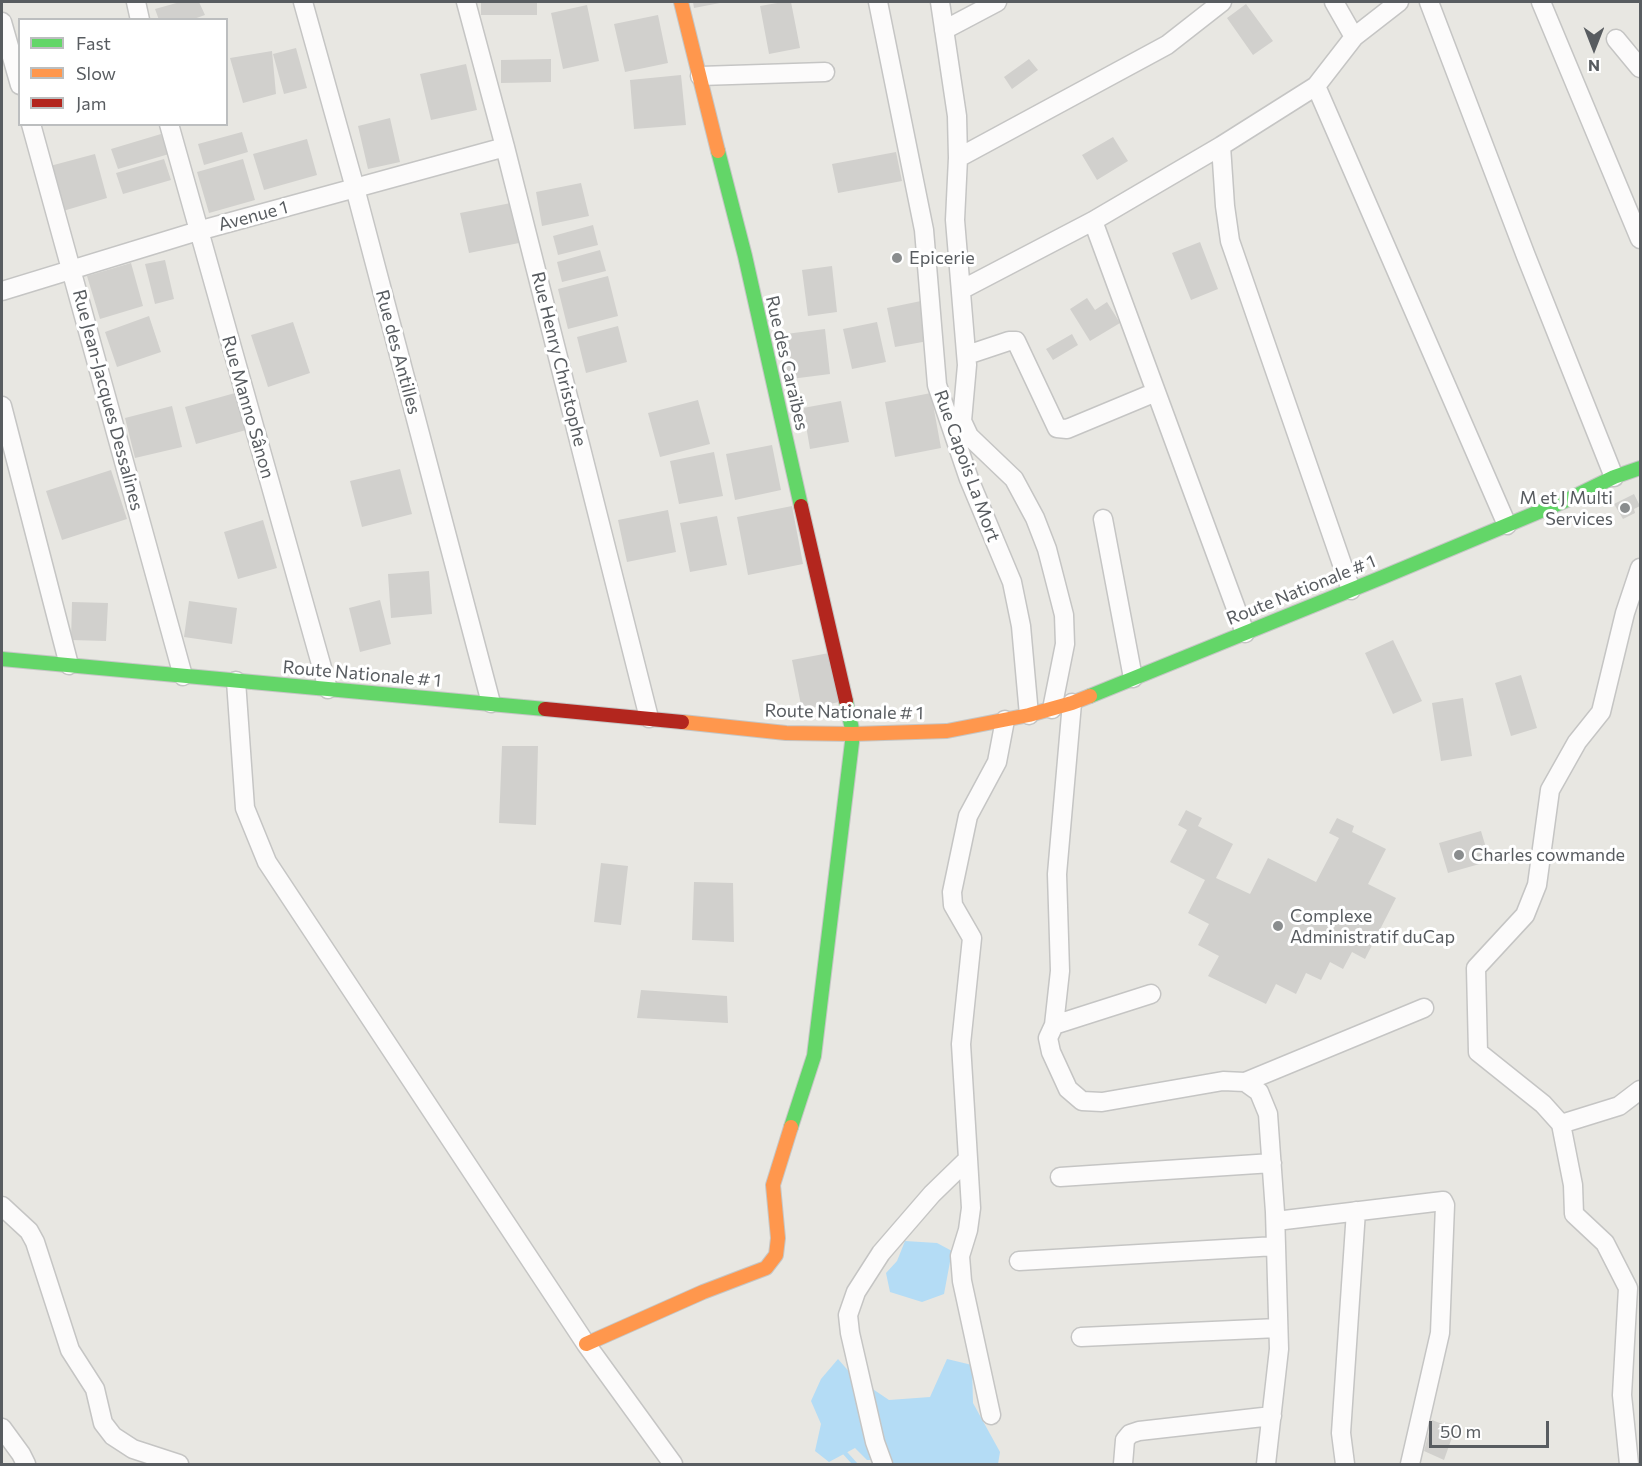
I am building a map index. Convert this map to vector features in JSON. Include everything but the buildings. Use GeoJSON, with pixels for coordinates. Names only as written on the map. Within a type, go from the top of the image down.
{"type":"FeatureCollection","features":[{"type":"Feature","properties":{"kind":"main road","name":"Rue des Caraïbes"},"geometry":{"type":"LineString","coordinates":[[586,1344],[703,1292],[766,1268],[776,1255],[778,1238],[772,1185],[814,1056],[853,734],[745,256],[681,2]]}},
{"type":"Feature","properties":{"kind":"main road","name":"Route Nationale # 1"},"geometry":{"type":"LineString","coordinates":[[2,659],[491,703],[786,733],[853,734],[947,731],[1029,715],[1072,703],[1351,590],[1507,525],[1614,477],[1641,468]]}},
{"type":"Feature","properties":{"kind":"street"},"geometry":{"type":"LineString","coordinates":[[136,2],[140,18]]}},
{"type":"Feature","properties":{"kind":"street","name":"Rue des Antilles"},"geometry":{"type":"LineString","coordinates":[[303,2],[355,188],[491,703]]}},
{"type":"Feature","properties":{"kind":"street","name":"Rue Henry Christophe"},"geometry":{"type":"LineString","coordinates":[[466,2],[505,147],[649,718]]}},
{"type":"Feature","properties":{"kind":"street","name":"Rue Capois La Mort"},"geometry":{"type":"LineString","coordinates":[[878,2],[924,230],[937,385],[969,479],[1012,582],[1021,626],[1029,715]]}},
{"type":"Feature","properties":{"kind":"street"},"geometry":{"type":"LineString","coordinates":[[940,2],[957,116],[958,158],[955,220],[966,355],[962,421],[969,436],[1014,479],[1035,518],[1047,549],[1064,615],[1065,644],[1052,709]]}},
{"type":"Feature","properties":{"kind":"street"},"geometry":{"type":"LineString","coordinates":[[944,30],[997,2]]}},
{"type":"Feature","properties":{"kind":"street"},"geometry":{"type":"LineString","coordinates":[[958,158],[1167,45],[1222,2]]}},
{"type":"Feature","properties":{"kind":"street"},"geometry":{"type":"LineString","coordinates":[[1334,2],[1354,37]]}},
{"type":"Feature","properties":{"kind":"street"},"geometry":{"type":"LineString","coordinates":[[961,290],[1092,221],[1221,146],[1316,86],[1354,37],[1399,2]]}},
{"type":"Feature","properties":{"kind":"street"},"geometry":{"type":"LineString","coordinates":[[1429,2],[1614,477]]}},
{"type":"Feature","properties":{"kind":"street"},"geometry":{"type":"LineString","coordinates":[[1541,2],[1641,239]]}},
{"type":"Feature","properties":{"kind":"street"},"geometry":{"type":"LineString","coordinates":[[2,22],[18,78]]}},
{"type":"Feature","properties":{"kind":"street"},"geometry":{"type":"LineString","coordinates":[[1616,39],[1641,68]]}},
{"type":"Feature","properties":{"kind":"street"},"geometry":{"type":"LineString","coordinates":[[700,76],[825,72]]}},
{"type":"Feature","properties":{"kind":"street"},"geometry":{"type":"LineString","coordinates":[[1316,86],[1507,525]]}},
{"type":"Feature","properties":{"kind":"street","name":"Rue Jean-Jacques Dessalines"},"geometry":{"type":"LineString","coordinates":[[32,126],[183,676]]}},
{"type":"Feature","properties":{"kind":"street","name":"Rue Manno Sânon"},"geometry":{"type":"LineString","coordinates":[[170,126],[328,689]]}},
{"type":"Feature","properties":{"kind":"street"},"geometry":{"type":"LineString","coordinates":[[1221,146],[1230,241],[1351,590]]}},
{"type":"Feature","properties":{"kind":"street","name":"Avenue 1"},"geometry":{"type":"LineString","coordinates":[[2,291],[198,231],[505,147]]}},
{"type":"Feature","properties":{"kind":"street"},"geometry":{"type":"LineString","coordinates":[[1092,221],[1245,633]]}},
{"type":"Feature","properties":{"kind":"street"},"geometry":{"type":"LineString","coordinates":[[966,355],[1009,341],[1016,341],[1057,428],[1067,429],[1156,392]]}},
{"type":"Feature","properties":{"kind":"street"},"geometry":{"type":"LineString","coordinates":[[2,406],[69,665]]}},
{"type":"Feature","properties":{"kind":"street"},"geometry":{"type":"LineString","coordinates":[[1103,519],[1133,678]]}},
{"type":"Feature","properties":{"kind":"street"},"geometry":{"type":"LineString","coordinates":[[1629,1464],[1622,1395],[1628,1288],[1605,1243],[1574,1214],[1573,1185],[1562,1124],[1543,1104],[1478,1052],[1476,968],[1525,915],[1537,885],[1550,790],[1577,742],[1601,712],[1625,613],[1641,568]]}},
{"type":"Feature","properties":{"kind":"street"},"geometry":{"type":"LineString","coordinates":[[236,681],[245,808],[267,862],[586,1344],[673,1464]]}},
{"type":"Feature","properties":{"kind":"street"},"geometry":{"type":"LineString","coordinates":[[1072,703],[1057,874],[1060,971],[1054,1025],[1048,1038],[1051,1052],[1068,1089],[1082,1101],[1102,1102],[1223,1081],[1245,1082],[1424,1008]]}},
{"type":"Feature","properties":{"kind":"street"},"geometry":{"type":"LineString","coordinates":[[991,1415],[960,1256],[968,1230],[971,1208],[961,1044],[972,938],[953,905],[952,891],[968,816],[997,762],[1005,720]]}},
{"type":"Feature","properties":{"kind":"street"},"geometry":{"type":"LineString","coordinates":[[1054,1025],[1151,994]]}},
{"type":"Feature","properties":{"kind":"street"},"geometry":{"type":"LineString","coordinates":[[1245,1082],[1259,1092],[1268,1114],[1276,1221],[1279,1349],[1266,1464]]}},
{"type":"Feature","properties":{"kind":"street"},"geometry":{"type":"LineString","coordinates":[[1562,1124],[1619,1106],[1641,1090]]}},
{"type":"Feature","properties":{"kind":"street"},"geometry":{"type":"LineString","coordinates":[[883,1464],[872,1431],[848,1315],[856,1292],[881,1253],[932,1194],[968,1159]]}},
{"type":"Feature","properties":{"kind":"street"},"geometry":{"type":"LineString","coordinates":[[1060,1177],[1272,1163]]}},
{"type":"Feature","properties":{"kind":"street"},"geometry":{"type":"LineString","coordinates":[[1276,1221],[1443,1201],[1440,1333],[1410,1464]]}},
{"type":"Feature","properties":{"kind":"street"},"geometry":{"type":"LineString","coordinates":[[2,1206],[29,1231],[35,1242],[70,1350],[95,1389],[103,1423],[113,1436],[133,1449],[179,1464]]}},
{"type":"Feature","properties":{"kind":"street"},"geometry":{"type":"LineString","coordinates":[[1345,1464],[1341,1433],[1356,1211]]}},
{"type":"Feature","properties":{"kind":"street"},"geometry":{"type":"LineString","coordinates":[[1018,1261],[1276,1246]]}},
{"type":"Feature","properties":{"kind":"street"},"geometry":{"type":"LineString","coordinates":[[1081,1337],[1278,1328]]}},
{"type":"Feature","properties":{"kind":"street"},"geometry":{"type":"LineString","coordinates":[[1123,1464],[1125,1440],[1130,1434],[1139,1431],[1272,1416]]}},
{"type":"Feature","properties":{"kind":"street"},"geometry":{"type":"LineString","coordinates":[[2,1428],[26,1464]]}},
{"type":"Feature","properties":{"kind":"water"},"geometry":{"type":"Polygon","coordinates":[[[905,1241],[937,1243],[952,1251],[944,1294],[922,1302],[890,1292],[886,1273],[897,1261],[905,1241]]]}},
{"type":"Feature","properties":{"kind":"water"},"geometry":{"type":"Polygon","coordinates":[[[838,1359],[852,1375],[889,1400],[930,1397],[947,1359],[972,1365],[973,1403],[1000,1452],[998,1464],[893,1464],[891,1460],[867,1460],[855,1448],[829,1462],[815,1451],[821,1424],[811,1401],[821,1379],[838,1359]]]}},
{"type":"Feature","properties":{"kind":"waterway"},"geometry":{"type":"LineString","coordinates":[[845,1453],[855,1464]]}},
{"type":"Feature","properties":{"kind":"traffic: fast"},"geometry":{"type":"LineString","coordinates":[[718,151],[745,256],[801,506]]}},
{"type":"Feature","properties":{"kind":"traffic: fast"},"geometry":{"type":"LineString","coordinates":[[1090,696],[1383,577],[1567,500],[1614,477],[1640,468]]}},
{"type":"Feature","properties":{"kind":"traffic: fast"},"geometry":{"type":"LineString","coordinates":[[2,659],[545,709]]}},
{"type":"Feature","properties":{"kind":"traffic: fast"},"geometry":{"type":"LineString","coordinates":[[791,1127],[814,1056],[853,734],[846,701]]}},
{"type":"Feature","properties":{"kind":"traffic: slow"},"geometry":{"type":"LineString","coordinates":[[681,2],[718,151]]}},
{"type":"Feature","properties":{"kind":"traffic: slow"},"geometry":{"type":"LineString","coordinates":[[682,722],[786,733],[853,734],[947,731],[1029,715],[1090,696]]}},
{"type":"Feature","properties":{"kind":"traffic: slow"},"geometry":{"type":"LineString","coordinates":[[586,1344],[703,1292],[766,1268],[776,1255],[778,1238],[773,1185],[791,1127]]}},
{"type":"Feature","properties":{"kind":"traffic: jam"},"geometry":{"type":"LineString","coordinates":[[801,506],[846,701]]}},
{"type":"Feature","properties":{"kind":"traffic: jam"},"geometry":{"type":"LineString","coordinates":[[545,709],[682,722]]}},
{"type":"Feature","properties":{"kind":"place","name":"Epicerie"},"geometry":{"type":"Point","coordinates":[897,258]}},
{"type":"Feature","properties":{"kind":"place","name":"M et J Multi Services"},"geometry":{"type":"Point","coordinates":[1625,508]}},
{"type":"Feature","properties":{"kind":"place","name":"Charles cowmande"},"geometry":{"type":"Point","coordinates":[1459,855]}},
{"type":"Feature","properties":{"kind":"place","name":"Complexe Administratif duCap"},"geometry":{"type":"Point","coordinates":[1278,926]}}]}
